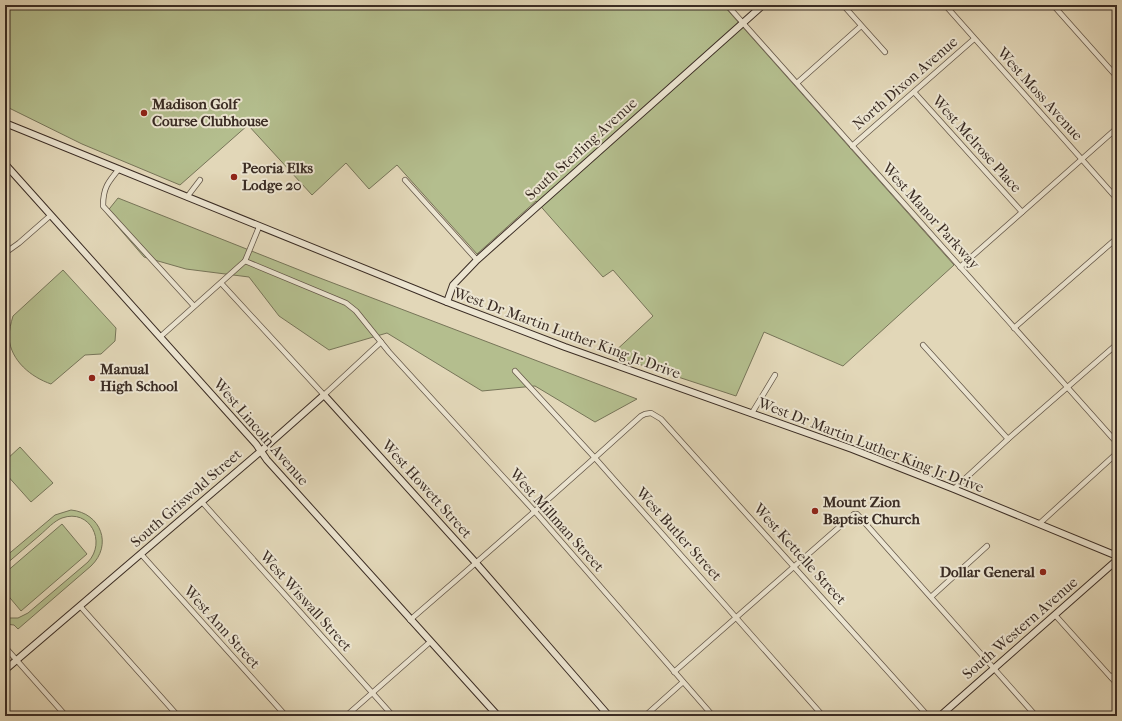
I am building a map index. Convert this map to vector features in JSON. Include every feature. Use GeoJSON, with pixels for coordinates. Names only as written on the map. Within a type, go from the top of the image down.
{"type":"FeatureCollection","features":[{"type":"Feature","properties":{"kind":"main road","name":"South Sterling Avenue"},"geometry":{"type":"LineString","coordinates":[[447,302],[454,285],[477,260],[763,5]]}},
{"type":"Feature","properties":{"kind":"main road","name":"West Dr Martin Luther King Jr Drive"},"geometry":{"type":"LineString","coordinates":[[7,123],[259,227],[447,302],[565,347],[852,449],[1117,556]]}},
{"type":"Feature","properties":{"kind":"main road","name":"West Lincoln Avenue"},"geometry":{"type":"LineString","coordinates":[[5,164],[160,336],[261,451],[267,460],[498,716]]}},
{"type":"Feature","properties":{"kind":"main road","name":"South Griswold Street"},"geometry":{"type":"LineString","coordinates":[[5,670],[261,451],[324,394]]}},
{"type":"Feature","properties":{"kind":"main road","name":"West Howett Street"},"geometry":{"type":"LineString","coordinates":[[324,394],[476,562],[609,716]]}},
{"type":"Feature","properties":{"kind":"main road","name":"South Western Avenue"},"geometry":{"type":"LineString","coordinates":[[940,716],[1117,560]]}},
{"type":"Feature","properties":{"kind":"street","name":"West Manor Parkway"},"geometry":{"type":"LineString","coordinates":[[727,5],[1117,443]]}},
{"type":"Feature","properties":{"kind":"street"},"geometry":{"type":"LineString","coordinates":[[843,5],[885,52]]}},
{"type":"Feature","properties":{"kind":"street","name":"West Moss Avenue"},"geometry":{"type":"LineString","coordinates":[[945,5],[1117,199]]}},
{"type":"Feature","properties":{"kind":"street"},"geometry":{"type":"LineString","coordinates":[[1053,5],[1117,77]]}},
{"type":"Feature","properties":{"kind":"street"},"geometry":{"type":"LineString","coordinates":[[797,83],[861,26]]}},
{"type":"Feature","properties":{"kind":"street","name":"North Dixon Avenue"},"geometry":{"type":"LineString","coordinates":[[852,146],[974,39]]}},
{"type":"Feature","properties":{"kind":"street","name":"West Melrose Place"},"geometry":{"type":"LineString","coordinates":[[914,92],[1022,212]]}},
{"type":"Feature","properties":{"kind":"street"},"geometry":{"type":"LineString","coordinates":[[960,267],[1117,128]]}},
{"type":"Feature","properties":{"kind":"street"},"geometry":{"type":"LineString","coordinates":[[119,168],[111,178],[103,194],[103,206],[194,306]]}},
{"type":"Feature","properties":{"kind":"street"},"geometry":{"type":"LineString","coordinates":[[187,197],[200,180]]}},
{"type":"Feature","properties":{"kind":"street"},"geometry":{"type":"LineString","coordinates":[[405,180],[477,260]]}},
{"type":"Feature","properties":{"kind":"street"},"geometry":{"type":"LineString","coordinates":[[5,253],[19,243],[51,215]]}},
{"type":"Feature","properties":{"kind":"street"},"geometry":{"type":"LineString","coordinates":[[160,336],[245,261],[259,227]]}},
{"type":"Feature","properties":{"kind":"street"},"geometry":{"type":"LineString","coordinates":[[1014,328],[1117,238]]}},
{"type":"Feature","properties":{"kind":"street","name":"West Millman Street"},"geometry":{"type":"LineString","coordinates":[[245,261],[346,303],[356,311],[388,352],[534,511],[713,716]]}},
{"type":"Feature","properties":{"kind":"street","name":"West Howett Street"},"geometry":{"type":"LineString","coordinates":[[221,283],[324,394]]}},
{"type":"Feature","properties":{"kind":"street","name":"South Griswold Street"},"geometry":{"type":"LineString","coordinates":[[324,394],[381,342]]}},
{"type":"Feature","properties":{"kind":"street"},"geometry":{"type":"LineString","coordinates":[[954,489],[1008,439],[1117,344]]}},
{"type":"Feature","properties":{"kind":"street"},"geometry":{"type":"LineString","coordinates":[[923,345],[1008,439]]}},
{"type":"Feature","properties":{"kind":"street","name":"West Butler Street"},"geometry":{"type":"LineString","coordinates":[[515,371],[595,458],[823,716]]}},
{"type":"Feature","properties":{"kind":"street"},"geometry":{"type":"LineString","coordinates":[[752,413],[775,375]]}},
{"type":"Feature","properties":{"kind":"street","name":"West Kettelle Street"},"geometry":{"type":"LineString","coordinates":[[595,458],[641,416],[650,412],[661,419],[795,566],[928,716]]}},
{"type":"Feature","properties":{"kind":"street"},"geometry":{"type":"LineString","coordinates":[[1039,524],[1117,454]]}},
{"type":"Feature","properties":{"kind":"street"},"geometry":{"type":"LineString","coordinates":[[410,620],[595,458]]}},
{"type":"Feature","properties":{"kind":"street","name":"West Wiswall Street"},"geometry":{"type":"LineString","coordinates":[[202,502],[393,716]]}},
{"type":"Feature","properties":{"kind":"street"},"geometry":{"type":"LineString","coordinates":[[674,672],[854,514],[857,514],[1036,716]]}},
{"type":"Feature","properties":{"kind":"street"},"geometry":{"type":"LineString","coordinates":[[931,597],[987,546]]}},
{"type":"Feature","properties":{"kind":"street","name":"West Ann Street"},"geometry":{"type":"LineString","coordinates":[[141,554],[286,716]]}},
{"type":"Feature","properties":{"kind":"street"},"geometry":{"type":"LineString","coordinates":[[80,606],[178,716]]}},
{"type":"Feature","properties":{"kind":"street"},"geometry":{"type":"LineString","coordinates":[[1055,615],[1117,684]]}},
{"type":"Feature","properties":{"kind":"street"},"geometry":{"type":"LineString","coordinates":[[346,716],[430,642]]}},
{"type":"Feature","properties":{"kind":"street"},"geometry":{"type":"LineString","coordinates":[[5,647],[66,716]]}},
{"type":"Feature","properties":{"kind":"street"},"geometry":{"type":"LineString","coordinates":[[1111,677],[1117,672]]}},
{"type":"Feature","properties":{"kind":"street"},"geometry":{"type":"LineString","coordinates":[[645,716],[683,682]]}},
{"type":"Feature","properties":{"kind":"green space"},"geometry":{"type":"Polygon","coordinates":[[[5,5],[723,5],[954,265],[843,366],[764,332],[736,396],[611,355],[653,316],[613,270],[603,277],[536,201],[477,254],[397,165],[369,189],[346,163],[312,195],[248,125],[180,185],[82,144],[5,106],[5,5]]]}},
{"type":"Feature","properties":{"kind":"green space"},"geometry":{"type":"Polygon","coordinates":[[[118,198],[312,275],[637,399],[595,422],[535,386],[482,391],[387,333],[329,350],[279,316],[249,277],[186,269],[144,257],[106,213],[118,198]]]}},
{"type":"Feature","properties":{"kind":"green space"},"geometry":{"type":"Polygon","coordinates":[[[63,270],[116,328],[115,341],[101,354],[85,355],[51,384],[36,377],[18,361],[11,346],[9,332],[13,316],[63,270]]]}},
{"type":"Feature","properties":{"kind":"green space"},"geometry":{"type":"Polygon","coordinates":[[[20,447],[53,483],[31,502],[5,473],[5,461],[20,447]]]}},
{"type":"Feature","properties":{"kind":"green space"},"geometry":{"type":"Polygon","coordinates":[[[71,510],[81,512],[90,517],[100,531],[102,540],[98,558],[91,566],[18,629],[14,625],[5,624],[5,618],[18,618],[28,613],[88,562],[93,554],[96,545],[96,537],[93,529],[88,522],[81,518],[72,516],[59,519],[53,523],[5,565],[5,557],[55,515],[71,510]]]}},
{"type":"Feature","properties":{"kind":"green space"},"geometry":{"type":"Polygon","coordinates":[[[62,524],[87,554],[21,611],[5,592],[5,573],[62,524]]]}},
{"type":"Feature","properties":{"kind":"place","name":"Madison Golf Course Clubhouse"},"geometry":{"type":"Point","coordinates":[144,113]}},
{"type":"Feature","properties":{"kind":"place","name":"Peoria Elks Lodge 20"},"geometry":{"type":"Point","coordinates":[234,177]}},
{"type":"Feature","properties":{"kind":"place","name":"Manual High School"},"geometry":{"type":"Point","coordinates":[92,378]}},
{"type":"Feature","properties":{"kind":"place","name":"Mount Zion Baptist Church"},"geometry":{"type":"Point","coordinates":[815,511]}},
{"type":"Feature","properties":{"kind":"place","name":"Dollar General"},"geometry":{"type":"Point","coordinates":[1043,572]}}]}
